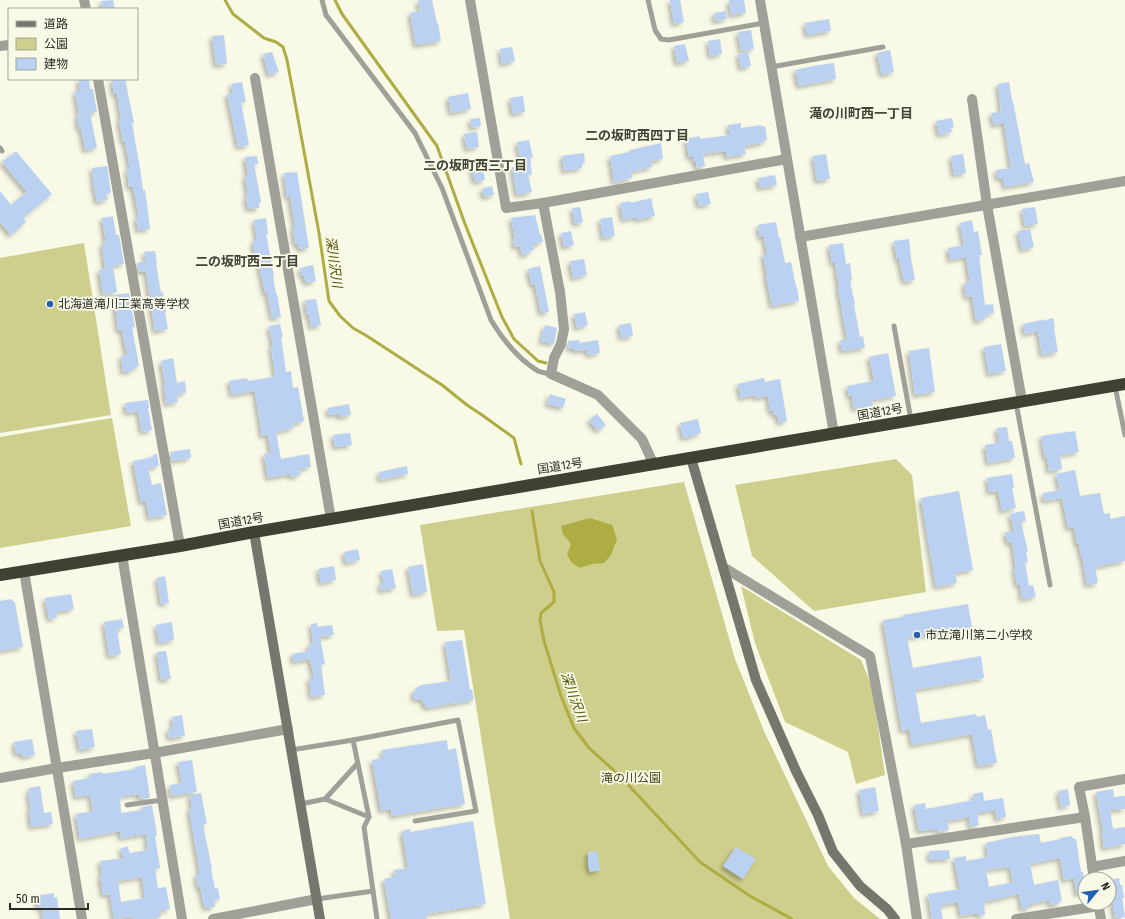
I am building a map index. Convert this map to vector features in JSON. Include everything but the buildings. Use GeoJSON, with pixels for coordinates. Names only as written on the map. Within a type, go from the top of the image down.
{"type":"FeatureCollection","features":[{"type":"Feature","properties":{"kind":"highway","name":"国道12号"},"geometry":{"type":"LineString","coordinates":[[0,575],[180,546],[254,532],[1120,385]]}},
{"type":"Feature","properties":{"kind":"street"},"geometry":{"type":"LineString","coordinates":[[470,0],[506,208],[543,203],[787,159]]}},
{"type":"Feature","properties":{"kind":"street"},"geometry":{"type":"LineString","coordinates":[[760,0],[834,434]]}},
{"type":"Feature","properties":{"kind":"street"},"geometry":{"type":"LineString","coordinates":[[255,78],[331,519]]}},
{"type":"Feature","properties":{"kind":"street"},"geometry":{"type":"LineString","coordinates":[[98,80],[180,546]]}},
{"type":"Feature","properties":{"kind":"street"},"geometry":{"type":"LineString","coordinates":[[972,99],[987,205],[1019,402]]}},
{"type":"Feature","properties":{"kind":"street"},"geometry":{"type":"LineString","coordinates":[[800,237],[1125,181]]}},
{"type":"Feature","properties":{"kind":"street"},"geometry":{"type":"LineString","coordinates":[[543,203],[560,292],[564,329],[561,344],[554,358],[551,374],[598,395],[642,440],[654,465]]}},
{"type":"Feature","properties":{"kind":"street"},"geometry":{"type":"LineString","coordinates":[[691,458],[756,680],[796,771],[818,815],[833,852],[860,886],[888,909],[895,919]]}},
{"type":"Feature","properties":{"kind":"street"},"geometry":{"type":"LineString","coordinates":[[254,532],[320,919]]}},
{"type":"Feature","properties":{"kind":"street"},"geometry":{"type":"LineString","coordinates":[[122,555],[182,919]]}},
{"type":"Feature","properties":{"kind":"street"},"geometry":{"type":"LineString","coordinates":[[723,567],[870,656],[906,844],[917,919]]}},
{"type":"Feature","properties":{"kind":"street"},"geometry":{"type":"LineString","coordinates":[[24,571],[82,919]]}},
{"type":"Feature","properties":{"kind":"street"},"geometry":{"type":"LineString","coordinates":[[0,778],[288,729]]}},
{"type":"Feature","properties":{"kind":"street"},"geometry":{"type":"LineString","coordinates":[[1093,871],[1079,787],[1125,779]]}},
{"type":"Feature","properties":{"kind":"street"},"geometry":{"type":"LineString","coordinates":[[906,844],[1085,817]]}},
{"type":"Feature","properties":{"kind":"street"},"geometry":{"type":"LineString","coordinates":[[1092,867],[1125,861]]}},
{"type":"Feature","properties":{"kind":"street"},"geometry":{"type":"LineString","coordinates":[[213,919],[317,899]]}},
{"type":"Feature","properties":{"kind":"street"},"geometry":{"type":"LineString","coordinates":[[1016,919],[1077,909]]}},
{"type":"Feature","properties":{"kind":"lane"},"geometry":{"type":"LineString","coordinates":[[322,0],[326,15],[415,133],[442,188],[491,320],[512,350],[539,372],[551,374]]}},
{"type":"Feature","properties":{"kind":"lane"},"geometry":{"type":"LineString","coordinates":[[648,0],[655,30],[661,39],[669,40],[764,23]]}},
{"type":"Feature","properties":{"kind":"lane"},"geometry":{"type":"LineString","coordinates":[[772,67],[883,47]]}},
{"type":"Feature","properties":{"kind":"lane"},"geometry":{"type":"LineString","coordinates":[[894,326],[911,420]]}},
{"type":"Feature","properties":{"kind":"lane"},"geometry":{"type":"LineString","coordinates":[[1120,385],[1125,435]]}},
{"type":"Feature","properties":{"kind":"lane"},"geometry":{"type":"LineString","coordinates":[[1019,402],[1050,586]]}},
{"type":"Feature","properties":{"kind":"lane"},"geometry":{"type":"LineString","coordinates":[[291,750],[458,720],[476,811],[415,821]]}},
{"type":"Feature","properties":{"kind":"lane"},"geometry":{"type":"LineString","coordinates":[[353,740],[369,817],[364,827],[377,919]]}},
{"type":"Feature","properties":{"kind":"lane"},"geometry":{"type":"LineString","coordinates":[[326,799],[358,764]]}},
{"type":"Feature","properties":{"kind":"lane"},"geometry":{"type":"LineString","coordinates":[[301,804],[326,799],[369,817]]}},
{"type":"Feature","properties":{"kind":"lane"},"geometry":{"type":"LineString","coordinates":[[127,805],[162,800]]}},
{"type":"Feature","properties":{"kind":"lane"},"geometry":{"type":"LineString","coordinates":[[317,899],[373,891]]}},
{"type":"Feature","properties":{"kind":"green space"},"geometry":{"type":"Polygon","coordinates":[[[84,243],[111,415],[0,433],[0,258],[84,243]]]}},
{"type":"Feature","properties":{"kind":"green space"},"geometry":{"type":"Polygon","coordinates":[[[112,418],[131,526],[0,548],[0,437],[112,418]]]}},
{"type":"Feature","properties":{"kind":"green space"},"geometry":{"type":"Polygon","coordinates":[[[896,459],[912,475],[926,592],[814,611],[752,556],[735,485],[896,459]]]}},
{"type":"Feature","properties":{"kind":"green space","name":"滝の川公園"},"geometry":{"type":"Polygon","coordinates":[[[684,482],[735,659],[764,731],[828,866],[854,898],[880,919],[510,919],[464,630],[437,631],[420,525],[684,482]]]}},
{"type":"Feature","properties":{"kind":"green space"},"geometry":{"type":"Polygon","coordinates":[[[741,586],[861,660],[872,686],[885,775],[856,784],[848,752],[785,722],[755,643],[741,586]]]}},
{"type":"Feature","properties":{"kind":"shaded area"},"geometry":{"type":"Polygon","coordinates":[[[590,518],[612,525],[617,539],[611,555],[604,563],[592,564],[580,568],[572,563],[567,555],[571,544],[563,534],[561,526],[590,518]]]}},
{"type":"Feature","properties":{"kind":"waterway","name":"深川沢川"},"geometry":{"type":"LineString","coordinates":[[225,0],[233,14],[264,38],[276,42],[283,47],[287,60],[319,233],[329,301],[340,316],[353,328],[442,385],[467,405],[514,438],[521,464]]}},
{"type":"Feature","properties":{"kind":"waterway"},"geometry":{"type":"LineString","coordinates":[[335,0],[342,14],[437,146],[465,224],[502,317],[514,339],[538,361],[546,363]]}},
{"type":"Feature","properties":{"kind":"waterway","name":"深川沢川"},"geometry":{"type":"LineString","coordinates":[[532,511],[540,561],[554,592],[554,602],[541,613],[540,620],[544,641],[561,696],[574,728],[589,748],[620,776],[700,862],[750,896],[792,919]]}},
{"type":"Feature","properties":{"kind":"place","name":"北海道滝川工業高等学校"},"geometry":{"type":"Point","coordinates":[50,304]}},
{"type":"Feature","properties":{"kind":"place","name":"市立滝川第二小学校"},"geometry":{"type":"Point","coordinates":[917,635]}},
{"type":"Feature","properties":{"kind":"district","name":"滝の川町西一丁目"},"geometry":{"type":"Point","coordinates":[861,113]}},
{"type":"Feature","properties":{"kind":"district","name":"二の坂町西四丁目"},"geometry":{"type":"Point","coordinates":[637,135]}},
{"type":"Feature","properties":{"kind":"district","name":"二の坂町西三丁目"},"geometry":{"type":"Point","coordinates":[475,165]}},
{"type":"Feature","properties":{"kind":"district","name":"二の坂町西二丁目"},"geometry":{"type":"Point","coordinates":[247,261]}}]}
